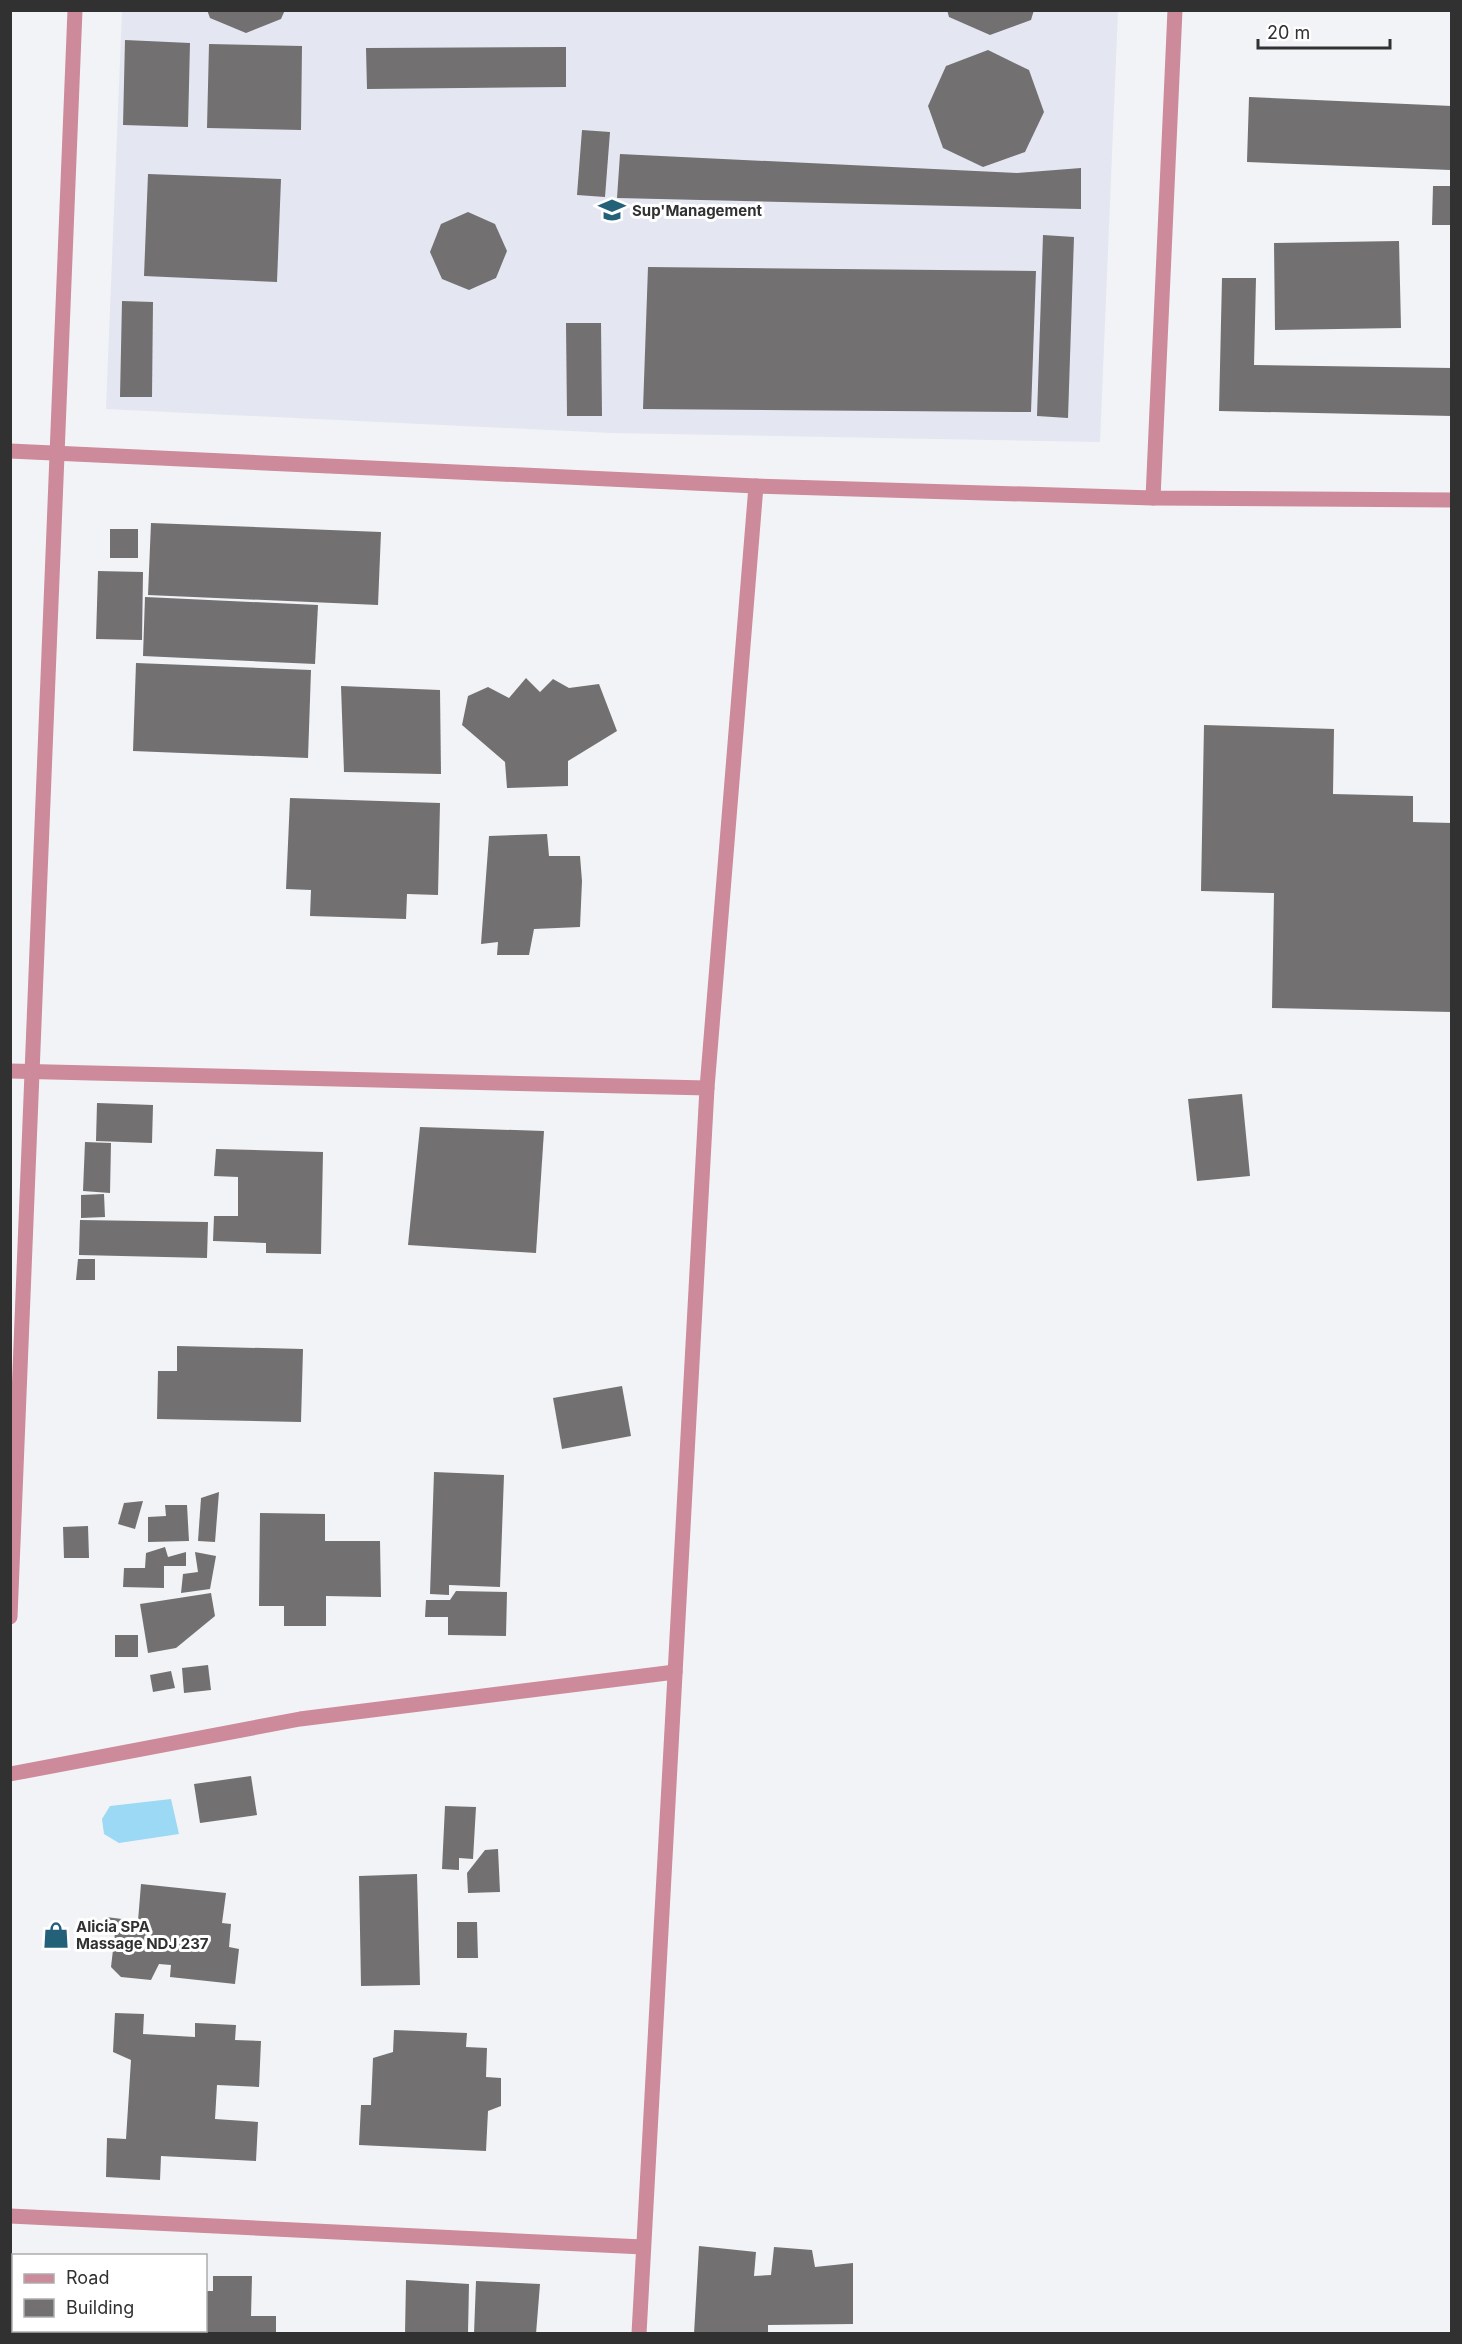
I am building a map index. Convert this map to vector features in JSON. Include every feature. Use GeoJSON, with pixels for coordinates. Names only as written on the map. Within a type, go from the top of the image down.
{"type":"FeatureCollection","features":[{"type":"Feature","properties":{"kind":"street"},"geometry":{"type":"LineString","coordinates":[[10,1617],[75,10]]}},
{"type":"Feature","properties":{"kind":"street"},"geometry":{"type":"LineString","coordinates":[[1153,498],[1174,10]]}},
{"type":"Feature","properties":{"kind":"street"},"geometry":{"type":"LineString","coordinates":[[10,451],[756,486],[1153,498],[1452,500]]}},
{"type":"Feature","properties":{"kind":"street"},"geometry":{"type":"LineString","coordinates":[[639,2334],[707,1088],[756,486]]}},
{"type":"Feature","properties":{"kind":"street"},"geometry":{"type":"LineString","coordinates":[[10,1071],[707,1088]]}},
{"type":"Feature","properties":{"kind":"street"},"geometry":{"type":"LineString","coordinates":[[10,1774],[300,1719],[675,1672]]}},
{"type":"Feature","properties":{"kind":"street"},"geometry":{"type":"LineString","coordinates":[[10,2216],[643,2247]]}},
{"type":"Feature","properties":{"kind":"shaded area","name":"Sup'Management"},"geometry":{"type":"Polygon","coordinates":[[[122,11],[1118,11],[1100,442],[611,433],[106,409],[122,11]]]}},
{"type":"Feature","properties":{"kind":"water"},"geometry":{"type":"Polygon","coordinates":[[[171,1799],[179,1834],[119,1843],[104,1834],[102,1819],[110,1806],[171,1799]]]}},
{"type":"Feature","properties":{"kind":"building"},"geometry":{"type":"Polygon","coordinates":[[[207,10],[285,10],[281,19],[246,33],[210,18],[207,10]]]}},
{"type":"Feature","properties":{"kind":"building"},"geometry":{"type":"Polygon","coordinates":[[[947,10],[1034,10],[1031,20],[990,35],[949,17],[947,10]]]}},
{"type":"Feature","properties":{"kind":"building"},"geometry":{"type":"Polygon","coordinates":[[[125,40],[190,43],[188,127],[123,125],[125,40]]]}},
{"type":"Feature","properties":{"kind":"building"},"geometry":{"type":"Polygon","coordinates":[[[209,44],[302,46],[301,130],[207,128],[209,44]]]}},
{"type":"Feature","properties":{"kind":"building"},"geometry":{"type":"Polygon","coordinates":[[[566,47],[566,87],[367,89],[366,48],[566,47]]]}},
{"type":"Feature","properties":{"kind":"building"},"geometry":{"type":"Polygon","coordinates":[[[988,50],[1029,70],[1044,112],[1025,152],[983,167],[943,148],[928,106],[946,66],[988,50]]]}},
{"type":"Feature","properties":{"kind":"building"},"geometry":{"type":"Polygon","coordinates":[[[1249,97],[1452,106],[1450,170],[1247,162],[1249,97]]]}},
{"type":"Feature","properties":{"kind":"building"},"geometry":{"type":"Polygon","coordinates":[[[582,130],[610,132],[605,197],[577,195],[582,130]]]}},
{"type":"Feature","properties":{"kind":"building"},"geometry":{"type":"Polygon","coordinates":[[[620,154],[1017,173],[1081,168],[1081,209],[617,198],[620,154]]]}},
{"type":"Feature","properties":{"kind":"building"},"geometry":{"type":"Polygon","coordinates":[[[148,174],[281,179],[277,282],[144,276],[148,174]]]}},
{"type":"Feature","properties":{"kind":"building"},"geometry":{"type":"Polygon","coordinates":[[[1433,186],[1452,186],[1452,225],[1432,225],[1433,186]]]}},
{"type":"Feature","properties":{"kind":"building"},"geometry":{"type":"Polygon","coordinates":[[[468,212],[495,224],[507,251],[496,278],[469,290],[442,279],[430,252],[441,224],[468,212]]]}},
{"type":"Feature","properties":{"kind":"building"},"geometry":{"type":"Polygon","coordinates":[[[1043,235],[1074,237],[1068,418],[1037,416],[1043,235]]]}},
{"type":"Feature","properties":{"kind":"building"},"geometry":{"type":"Polygon","coordinates":[[[1399,241],[1401,328],[1275,330],[1274,243],[1399,241]]]}},
{"type":"Feature","properties":{"kind":"building"},"geometry":{"type":"Polygon","coordinates":[[[648,267],[1036,271],[1031,412],[643,409],[648,267]]]}},
{"type":"Feature","properties":{"kind":"building"},"geometry":{"type":"Polygon","coordinates":[[[1222,278],[1256,278],[1254,365],[1452,368],[1452,416],[1219,411],[1222,278]]]}},
{"type":"Feature","properties":{"kind":"building"},"geometry":{"type":"Polygon","coordinates":[[[122,301],[153,302],[152,397],[120,397],[122,301]]]}},
{"type":"Feature","properties":{"kind":"building"},"geometry":{"type":"Polygon","coordinates":[[[566,323],[601,323],[602,416],[567,416],[566,323]]]}},
{"type":"Feature","properties":{"kind":"building"},"geometry":{"type":"Polygon","coordinates":[[[151,523],[381,532],[378,605],[148,595],[151,523]]]}},
{"type":"Feature","properties":{"kind":"building"},"geometry":{"type":"Polygon","coordinates":[[[110,529],[138,529],[138,558],[110,558],[110,529]]]}},
{"type":"Feature","properties":{"kind":"building"},"geometry":{"type":"Polygon","coordinates":[[[98,571],[143,572],[142,640],[96,639],[98,571]]]}},
{"type":"Feature","properties":{"kind":"building"},"geometry":{"type":"Polygon","coordinates":[[[145,597],[318,605],[315,664],[143,656],[145,597]]]}},
{"type":"Feature","properties":{"kind":"building"},"geometry":{"type":"Polygon","coordinates":[[[136,663],[311,670],[308,758],[133,751],[136,663]]]}},
{"type":"Feature","properties":{"kind":"building"},"geometry":{"type":"Polygon","coordinates":[[[526,678],[540,692],[553,679],[569,688],[599,684],[617,731],[568,761],[568,786],[507,788],[505,762],[462,725],[468,696],[488,687],[509,698],[526,678]]]}},
{"type":"Feature","properties":{"kind":"building"},"geometry":{"type":"Polygon","coordinates":[[[341,686],[440,690],[441,774],[344,772],[341,686]]]}},
{"type":"Feature","properties":{"kind":"building"},"geometry":{"type":"Polygon","coordinates":[[[1204,725],[1334,729],[1333,794],[1413,796],[1413,822],[1452,823],[1452,1012],[1272,1008],[1274,893],[1201,891],[1204,725]]]}},
{"type":"Feature","properties":{"kind":"building"},"geometry":{"type":"Polygon","coordinates":[[[290,798],[440,803],[438,895],[407,894],[406,919],[310,916],[311,890],[286,889],[290,798]]]}},
{"type":"Feature","properties":{"kind":"building"},"geometry":{"type":"Polygon","coordinates":[[[547,834],[549,856],[580,856],[582,881],[580,927],[534,929],[529,955],[497,955],[498,942],[481,944],[489,836],[547,834]]]}},
{"type":"Feature","properties":{"kind":"building"},"geometry":{"type":"Polygon","coordinates":[[[1242,1094],[1250,1176],[1197,1181],[1188,1099],[1242,1094]]]}},
{"type":"Feature","properties":{"kind":"building"},"geometry":{"type":"Polygon","coordinates":[[[97,1103],[153,1105],[152,1143],[96,1141],[97,1103]]]}},
{"type":"Feature","properties":{"kind":"building"},"geometry":{"type":"Polygon","coordinates":[[[420,1127],[544,1131],[536,1253],[408,1245],[420,1127]]]}},
{"type":"Feature","properties":{"kind":"building"},"geometry":{"type":"Polygon","coordinates":[[[85,1142],[111,1143],[110,1193],[83,1191],[85,1142]]]}},
{"type":"Feature","properties":{"kind":"building"},"geometry":{"type":"Polygon","coordinates":[[[216,1149],[323,1152],[321,1254],[266,1253],[266,1243],[213,1241],[214,1216],[238,1216],[238,1177],[214,1176],[216,1149]]]}},
{"type":"Feature","properties":{"kind":"building"},"geometry":{"type":"Polygon","coordinates":[[[104,1194],[105,1217],[81,1218],[81,1195],[104,1194]]]}},
{"type":"Feature","properties":{"kind":"building"},"geometry":{"type":"Polygon","coordinates":[[[80,1220],[208,1222],[207,1258],[79,1255],[80,1220]]]}},
{"type":"Feature","properties":{"kind":"building"},"geometry":{"type":"Polygon","coordinates":[[[78,1259],[95,1259],[95,1280],[76,1280],[78,1259]]]}},
{"type":"Feature","properties":{"kind":"building"},"geometry":{"type":"Polygon","coordinates":[[[177,1346],[303,1349],[301,1422],[157,1419],[158,1371],[177,1371],[177,1346]]]}},
{"type":"Feature","properties":{"kind":"building"},"geometry":{"type":"Polygon","coordinates":[[[622,1386],[631,1436],[562,1449],[553,1398],[622,1386]]]}},
{"type":"Feature","properties":{"kind":"building"},"geometry":{"type":"Polygon","coordinates":[[[434,1472],[504,1475],[500,1587],[449,1585],[449,1595],[430,1594],[434,1472]]]}},
{"type":"Feature","properties":{"kind":"building"},"geometry":{"type":"Polygon","coordinates":[[[219,1492],[215,1542],[198,1541],[201,1498],[219,1492]]]}},
{"type":"Feature","properties":{"kind":"building"},"geometry":{"type":"Polygon","coordinates":[[[143,1501],[135,1529],[118,1524],[124,1503],[143,1501]]]}},
{"type":"Feature","properties":{"kind":"building"},"geometry":{"type":"Polygon","coordinates":[[[165,1505],[187,1505],[189,1541],[148,1542],[148,1517],[166,1516],[165,1505]]]}},
{"type":"Feature","properties":{"kind":"building"},"geometry":{"type":"Polygon","coordinates":[[[260,1513],[325,1514],[325,1541],[380,1541],[381,1597],[326,1596],[326,1626],[284,1626],[284,1606],[259,1606],[260,1513]]]}},
{"type":"Feature","properties":{"kind":"building"},"geometry":{"type":"Polygon","coordinates":[[[88,1526],[89,1558],[64,1558],[63,1527],[88,1526]]]}},
{"type":"Feature","properties":{"kind":"building"},"geometry":{"type":"Polygon","coordinates":[[[165,1547],[168,1557],[186,1552],[186,1566],[164,1566],[164,1588],[123,1587],[124,1568],[145,1568],[146,1553],[165,1547]]]}},
{"type":"Feature","properties":{"kind":"building"},"geometry":{"type":"Polygon","coordinates":[[[195,1552],[216,1556],[210,1589],[181,1593],[183,1574],[198,1572],[195,1552]]]}},
{"type":"Feature","properties":{"kind":"building"},"geometry":{"type":"Polygon","coordinates":[[[456,1591],[507,1592],[506,1636],[448,1635],[448,1617],[425,1617],[426,1600],[450,1600],[456,1591]]]}},
{"type":"Feature","properties":{"kind":"building"},"geometry":{"type":"Polygon","coordinates":[[[211,1593],[215,1616],[176,1648],[148,1653],[140,1604],[211,1593]]]}},
{"type":"Feature","properties":{"kind":"building"},"geometry":{"type":"Polygon","coordinates":[[[115,1635],[138,1635],[138,1657],[115,1657],[115,1635]]]}},
{"type":"Feature","properties":{"kind":"building"},"geometry":{"type":"Polygon","coordinates":[[[208,1665],[211,1690],[184,1693],[182,1668],[208,1665]]]}},
{"type":"Feature","properties":{"kind":"building"},"geometry":{"type":"Polygon","coordinates":[[[171,1671],[175,1688],[153,1692],[150,1675],[171,1671]]]}},
{"type":"Feature","properties":{"kind":"building"},"geometry":{"type":"Polygon","coordinates":[[[251,1776],[257,1815],[200,1823],[194,1784],[251,1776]]]}},
{"type":"Feature","properties":{"kind":"building"},"geometry":{"type":"Polygon","coordinates":[[[445,1806],[476,1807],[473,1859],[459,1858],[459,1870],[442,1869],[445,1806]]]}},
{"type":"Feature","properties":{"kind":"building"},"geometry":{"type":"Polygon","coordinates":[[[498,1849],[500,1892],[468,1893],[467,1873],[485,1850],[498,1849]]]}},
{"type":"Feature","properties":{"kind":"building"},"geometry":{"type":"Polygon","coordinates":[[[417,1874],[420,1985],[361,1986],[359,1876],[417,1874]]]}},
{"type":"Feature","properties":{"kind":"building"},"geometry":{"type":"Polygon","coordinates":[[[141,1884],[226,1893],[222,1923],[231,1924],[229,1947],[239,1949],[235,1984],[170,1977],[171,1965],[159,1964],[151,1980],[121,1977],[111,1967],[115,1933],[105,1930],[106,1917],[138,1921],[141,1884]]]}},
{"type":"Feature","properties":{"kind":"building"},"geometry":{"type":"Polygon","coordinates":[[[457,1922],[477,1922],[478,1958],[457,1958],[457,1922]]]}},
{"type":"Feature","properties":{"kind":"building"},"geometry":{"type":"Polygon","coordinates":[[[115,2013],[144,2014],[143,2034],[195,2037],[195,2023],[236,2025],[235,2040],[261,2041],[259,2087],[217,2085],[215,2119],[258,2122],[256,2161],[161,2156],[160,2180],[106,2177],[107,2138],[126,2139],[131,2060],[113,2052],[115,2013]]]}},
{"type":"Feature","properties":{"kind":"building"},"geometry":{"type":"Polygon","coordinates":[[[394,2030],[467,2033],[466,2047],[487,2048],[486,2077],[501,2078],[501,2106],[488,2111],[486,2151],[359,2145],[361,2105],[371,2105],[373,2058],[393,2052],[394,2030]]]}},
{"type":"Feature","properties":{"kind":"building"},"geometry":{"type":"Polygon","coordinates":[[[699,2246],[756,2252],[754,2276],[771,2275],[774,2247],[812,2250],[815,2267],[853,2263],[853,2324],[768,2325],[768,2334],[694,2334],[699,2246]]]}},
{"type":"Feature","properties":{"kind":"building"},"geometry":{"type":"Polygon","coordinates":[[[213,2276],[252,2276],[251,2316],[276,2316],[276,2334],[44,2334],[44,2332],[207,2332],[207,2291],[213,2291],[213,2276]]]}},
{"type":"Feature","properties":{"kind":"building"},"geometry":{"type":"Polygon","coordinates":[[[406,2280],[469,2284],[468,2334],[405,2334],[406,2280]]]}},
{"type":"Feature","properties":{"kind":"building"},"geometry":{"type":"Polygon","coordinates":[[[476,2281],[540,2284],[536,2334],[474,2334],[476,2281]]]}},
{"type":"Feature","properties":{"kind":"place","name":"Sup'Management"},"geometry":{"type":"Point","coordinates":[612,210]}},
{"type":"Feature","properties":{"kind":"place","name":"Alicia SPA Massage NDJ 237"},"geometry":{"type":"Point","coordinates":[56,1935]}}]}
